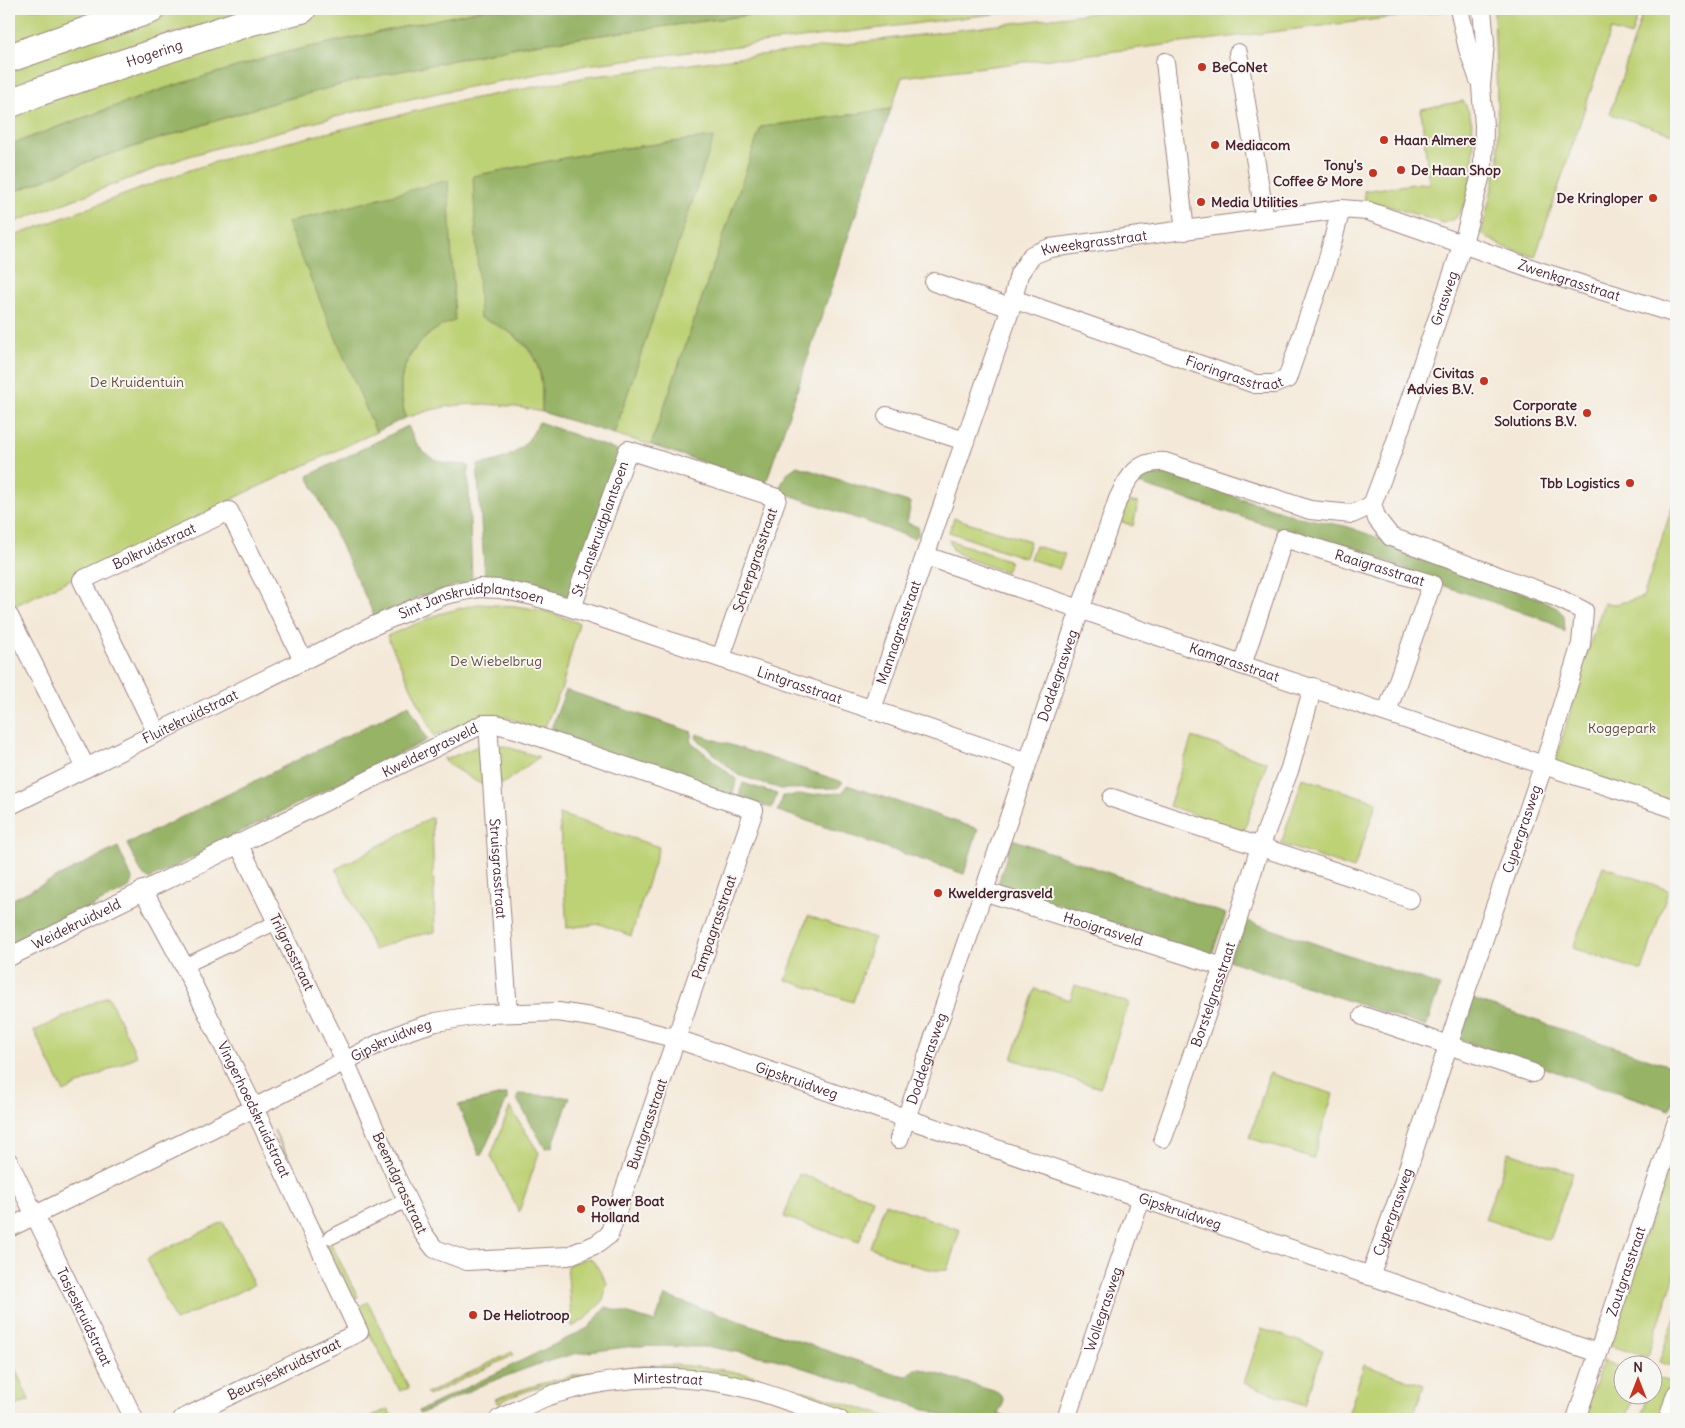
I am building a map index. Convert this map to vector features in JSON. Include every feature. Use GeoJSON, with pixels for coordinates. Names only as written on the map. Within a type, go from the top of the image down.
{"type":"FeatureCollection","features":[{"type":"Feature","properties":{"kind":"highway"},"geometry":{"type":"LineString","coordinates":[[9,58],[151,9]]}},
{"type":"Feature","properties":{"kind":"highway","name":"Hogering"},"geometry":{"type":"LineString","coordinates":[[9,104],[38,92],[248,22],[302,9]]}},
{"type":"Feature","properties":{"kind":"street","name":"Grasweg"},"geometry":{"type":"LineString","coordinates":[[1459,9],[1468,49],[1481,86]]}},
{"type":"Feature","properties":{"kind":"street","name":"Grasweg"},"geometry":{"type":"LineString","coordinates":[[1372,505],[1395,444],[1463,243],[1483,167],[1484,126],[1481,86],[1485,43],[1482,9]]}},
{"type":"Feature","properties":{"kind":"street"},"geometry":{"type":"LineString","coordinates":[[1238,53],[1264,219]]}},
{"type":"Feature","properties":{"kind":"street"},"geometry":{"type":"LineString","coordinates":[[1165,62],[1185,231]]}},
{"type":"Feature","properties":{"kind":"street","name":"Kweekgrasstraat"},"geometry":{"type":"LineString","coordinates":[[926,556],[1012,303],[1019,274],[1032,255],[1050,248],[1341,209],[1368,211],[1463,243]]}},
{"type":"Feature","properties":{"kind":"street","name":"Fioringrasstraat"},"geometry":{"type":"LineString","coordinates":[[1012,303],[1255,384],[1274,384],[1287,379],[1327,262],[1341,209]]}},
{"type":"Feature","properties":{"kind":"street","name":"Zwenkgrasstraat"},"geometry":{"type":"LineString","coordinates":[[1463,243],[1539,271],[1676,314]]}},
{"type":"Feature","properties":{"kind":"street"},"geometry":{"type":"LineString","coordinates":[[934,282],[1012,303]]}},
{"type":"Feature","properties":{"kind":"street"},"geometry":{"type":"LineString","coordinates":[[887,416],[965,441]]}},
{"type":"Feature","properties":{"kind":"street","name":"St. Janskruidplantsoen"},"geometry":{"type":"LineString","coordinates":[[572,608],[628,450]]}},
{"type":"Feature","properties":{"kind":"street","name":"Scherpgrasstraat"},"geometry":{"type":"LineString","coordinates":[[628,450],[777,498],[721,657]]}},
{"type":"Feature","properties":{"kind":"street","name":"Doddegrasweg"},"geometry":{"type":"LineString","coordinates":[[899,1139],[1118,498],[1125,484],[1138,468],[1145,463],[1154,461],[1165,462],[1310,510],[1352,514],[1372,505]]}},
{"type":"Feature","properties":{"kind":"street","name":"Cypergrasweg"},"geometry":{"type":"LineString","coordinates":[[1370,1276],[1400,1193],[1448,1045],[1544,764],[1582,644],[1584,611],[1556,597],[1391,537],[1377,519],[1372,505]]}},
{"type":"Feature","properties":{"kind":"street","name":"Bolkruidstraat"},"geometry":{"type":"LineString","coordinates":[[157,733],[82,580],[228,511],[303,660]]}},
{"type":"Feature","properties":{"kind":"street","name":"Raaigrasstraat"},"geometry":{"type":"LineString","coordinates":[[1242,665],[1284,538],[1432,584],[1387,712]]}},
{"type":"Feature","properties":{"kind":"street","name":"Kamgrasstraat"},"geometry":{"type":"LineString","coordinates":[[926,556],[1242,665],[1676,809]]}},
{"type":"Feature","properties":{"kind":"street","name":"Mannagrasstraat"},"geometry":{"type":"LineString","coordinates":[[872,709],[926,556]]}},
{"type":"Feature","properties":{"kind":"street","name":"Sint Janskruidplantsoen"},"geometry":{"type":"LineString","coordinates":[[373,626],[445,595],[479,588],[518,592],[572,608]]}},
{"type":"Feature","properties":{"kind":"street","name":"Lintgrasstraat"},"geometry":{"type":"LineString","coordinates":[[572,608],[1027,762]]}},
{"type":"Feature","properties":{"kind":"street"},"geometry":{"type":"LineString","coordinates":[[9,616],[86,768]]}},
{"type":"Feature","properties":{"kind":"street","name":"Fluitekruidstraat"},"geometry":{"type":"LineString","coordinates":[[10,804],[373,626]]}},
{"type":"Feature","properties":{"kind":"street","name":"Borstelgrasstraat"},"geometry":{"type":"LineString","coordinates":[[1163,1138],[1223,967],[1260,847],[1290,768],[1313,687]]}},
{"type":"Feature","properties":{"kind":"street","name":"Kweldergrasveld"},"geometry":{"type":"LineString","coordinates":[[144,890],[483,724],[516,729],[754,810],[752,815]]}},
{"type":"Feature","properties":{"kind":"street","name":"Struisgrasstraat"},"geometry":{"type":"LineString","coordinates":[[488,724],[508,1012]]}},
{"type":"Feature","properties":{"kind":"street"},"geometry":{"type":"LineString","coordinates":[[1112,798],[1358,879],[1410,899]]}},
{"type":"Feature","properties":{"kind":"street","name":"Pampagrasstraat"},"geometry":{"type":"LineString","coordinates":[[677,1039],[752,815]]}},
{"type":"Feature","properties":{"kind":"street","name":"Trilgrasstraat"},"geometry":{"type":"LineString","coordinates":[[238,843],[345,1061]]}},
{"type":"Feature","properties":{"kind":"street","name":"Weidekruidveld"},"geometry":{"type":"LineString","coordinates":[[9,957],[144,890]]}},
{"type":"Feature","properties":{"kind":"street","name":"Vingerhoedskruidstraat"},"geometry":{"type":"LineString","coordinates":[[144,890],[254,1108],[358,1332]]}},
{"type":"Feature","properties":{"kind":"street","name":"Hooigrasveld"},"geometry":{"type":"LineString","coordinates":[[984,891],[1223,967]]}},
{"type":"Feature","properties":{"kind":"street"},"geometry":{"type":"LineString","coordinates":[[184,966],[277,922]]}},
{"type":"Feature","properties":{"kind":"street","name":"Gipskruidweg"},"geometry":{"type":"LineString","coordinates":[[9,1228],[410,1030],[436,1022],[471,1016],[508,1012],[558,1012],[597,1018],[677,1039],[1598,1354]]}},
{"type":"Feature","properties":{"kind":"street"},"geometry":{"type":"LineString","coordinates":[[1363,1016],[1533,1073]]}},
{"type":"Feature","properties":{"kind":"street","name":"Buntgrasstraat"},"geometry":{"type":"LineString","coordinates":[[522,1258],[568,1256],[598,1244],[608,1235],[677,1039]]}},
{"type":"Feature","properties":{"kind":"street","name":"Beemdgrasstraat"},"geometry":{"type":"LineString","coordinates":[[345,1061],[403,1202],[436,1249],[466,1261],[522,1258]]}},
{"type":"Feature","properties":{"kind":"street","name":"Zoutgrasstraat"},"geometry":{"type":"LineString","coordinates":[[1576,1419],[1676,1124]]}},
{"type":"Feature","properties":{"kind":"street","name":"Tasjeskruidstraat"},"geometry":{"type":"LineString","coordinates":[[9,1162],[134,1419]]}},
{"type":"Feature","properties":{"kind":"street","name":"Wollegrasweg"},"geometry":{"type":"LineString","coordinates":[[1066,1419],[1141,1198]]}},
{"type":"Feature","properties":{"kind":"street","name":"Beemdgrasstraat"},"geometry":{"type":"LineString","coordinates":[[331,1237],[403,1202]]}},
{"type":"Feature","properties":{"kind":"street","name":"Beursjeskruidstraat"},"geometry":{"type":"LineString","coordinates":[[182,1419],[358,1332]]}},
{"type":"Feature","properties":{"kind":"street","name":"Mirtestraat"},"geometry":{"type":"LineString","coordinates":[[499,1419],[556,1394],[604,1382],[645,1378],[717,1382],[770,1395],[839,1419]]}},
{"type":"Feature","properties":{"kind":"street"},"geometry":{"type":"LineString","coordinates":[[1668,1419],[1676,1394]]}},
{"type":"Feature","properties":{"kind":"green space"},"geometry":{"type":"Polygon","coordinates":[[[9,9],[112,9],[9,46],[9,9]]]}},
{"type":"Feature","properties":{"kind":"green space"},"geometry":{"type":"Polygon","coordinates":[[[174,9],[256,9],[136,44],[9,92],[9,67],[148,16],[174,9]]]}},
{"type":"Feature","properties":{"kind":"green space"},"geometry":{"type":"Polygon","coordinates":[[[326,9],[486,9],[287,52],[166,88],[9,146],[9,111],[216,39],[326,9]]]}},
{"type":"Feature","properties":{"kind":"green space"},"geometry":{"type":"Polygon","coordinates":[[[486,9],[793,9],[527,45],[362,79],[269,104],[95,159],[9,194],[9,146],[17,142],[166,88],[287,52],[486,9]]]}},
{"type":"Feature","properties":{"kind":"green space"},"geometry":{"type":"Polygon","coordinates":[[[793,9],[1032,9],[586,65],[447,91],[378,106],[186,157],[9,224],[9,194],[95,159],[269,104],[362,79],[527,45],[793,9]]]}},
{"type":"Feature","properties":{"kind":"green space","name":"De Kruidentuin"},"geometry":{"type":"Polygon","coordinates":[[[1124,9],[1453,10],[902,77],[891,109],[761,127],[651,445],[614,434],[713,137],[601,151],[473,176],[501,326],[523,344],[536,362],[541,383],[542,412],[509,406],[474,404],[445,407],[405,418],[401,391],[403,370],[412,352],[426,337],[442,325],[399,194],[378,198],[373,425],[376,432],[247,492],[120,556],[14,606],[9,595],[9,238],[190,170],[244,153],[449,103],[587,77],[1124,9]]]}},
{"type":"Feature","properties":{"kind":"green space"},"geometry":{"type":"Polygon","coordinates":[[[1494,9],[1640,9],[1631,36],[1611,30],[1535,257],[1502,246],[1481,234],[1499,160],[1494,9]]]}},
{"type":"Feature","properties":{"kind":"green space"},"geometry":{"type":"Polygon","coordinates":[[[1644,9],[1676,9],[1676,135],[1610,114],[1644,9]]]}},
{"type":"Feature","properties":{"kind":"green space"},"geometry":{"type":"Polygon","coordinates":[[[1463,101],[1471,121],[1474,147],[1472,174],[1466,200],[1456,218],[1443,223],[1385,205],[1365,201],[1364,191],[1419,183],[1429,184],[1421,109],[1463,101]]]}},
{"type":"Feature","properties":{"kind":"green space"},"geometry":{"type":"Polygon","coordinates":[[[891,109],[766,483],[651,445],[761,127],[891,109]]]}},
{"type":"Feature","properties":{"kind":"green space"},"geometry":{"type":"Polygon","coordinates":[[[714,137],[614,434],[542,412],[541,377],[538,366],[529,349],[506,330],[480,318],[473,176],[601,151],[714,137]]]}},
{"type":"Feature","properties":{"kind":"green space"},"geometry":{"type":"Polygon","coordinates":[[[448,180],[455,321],[434,330],[416,346],[405,367],[402,378],[401,393],[405,418],[376,432],[287,223],[448,180]]]}},
{"type":"Feature","properties":{"kind":"green space"},"geometry":{"type":"Polygon","coordinates":[[[539,422],[621,452],[567,598],[485,578],[477,465],[507,457],[528,440],[539,422]]]}},
{"type":"Feature","properties":{"kind":"green space"},"geometry":{"type":"Polygon","coordinates":[[[408,426],[418,445],[431,457],[447,463],[468,465],[472,581],[418,597],[377,621],[308,476],[408,426]]]}},
{"type":"Feature","properties":{"kind":"green space"},"geometry":{"type":"Polygon","coordinates":[[[797,466],[911,503],[907,523],[918,527],[918,535],[913,538],[778,491],[787,473],[797,466]]]}},
{"type":"Feature","properties":{"kind":"green space"},"geometry":{"type":"Polygon","coordinates":[[[1168,475],[1299,517],[1345,526],[1447,568],[1541,599],[1557,608],[1564,615],[1565,632],[1551,622],[1442,585],[1349,545],[1314,540],[1136,483],[1145,476],[1168,475]]]}},
{"type":"Feature","properties":{"kind":"green space","name":"Koggepark"},"geometry":{"type":"Polygon","coordinates":[[[1676,495],[1676,804],[1555,763],[1581,670],[1604,603],[1616,604],[1643,597],[1676,495]]]}},
{"type":"Feature","properties":{"kind":"green space"},"geometry":{"type":"Polygon","coordinates":[[[1128,501],[1138,503],[1133,526],[1120,521],[1128,501]]]}},
{"type":"Feature","properties":{"kind":"green space"},"geometry":{"type":"Polygon","coordinates":[[[954,518],[1030,541],[1025,558],[949,532],[954,518]]]}},
{"type":"Feature","properties":{"kind":"green space"},"geometry":{"type":"Polygon","coordinates":[[[949,540],[1010,561],[1006,572],[968,559],[953,550],[949,540]]]}},
{"type":"Feature","properties":{"kind":"green space"},"geometry":{"type":"Polygon","coordinates":[[[1035,546],[1065,554],[1059,569],[1030,559],[1035,546]]]}},
{"type":"Feature","properties":{"kind":"green space","name":"De Wiebelbrug"},"geometry":{"type":"Polygon","coordinates":[[[477,604],[515,606],[542,610],[579,623],[562,687],[543,731],[503,716],[482,715],[434,736],[387,636],[439,614],[477,604]]]}},
{"type":"Feature","properties":{"kind":"green space"},"geometry":{"type":"Polygon","coordinates":[[[566,690],[692,732],[690,741],[737,780],[732,795],[549,734],[566,690]]]}},
{"type":"Feature","properties":{"kind":"green space"},"geometry":{"type":"Polygon","coordinates":[[[409,705],[427,740],[149,879],[143,875],[127,844],[409,705]]]}},
{"type":"Feature","properties":{"kind":"green space"},"geometry":{"type":"Polygon","coordinates":[[[697,734],[843,782],[838,788],[781,789],[738,775],[696,738],[697,734]]]}},
{"type":"Feature","properties":{"kind":"green space"},"geometry":{"type":"Polygon","coordinates":[[[1192,737],[1267,762],[1244,831],[1169,806],[1192,737]]]}},
{"type":"Feature","properties":{"kind":"green space"},"geometry":{"type":"Polygon","coordinates":[[[480,745],[482,785],[446,763],[445,760],[480,745]]]}},
{"type":"Feature","properties":{"kind":"green space"},"geometry":{"type":"Polygon","coordinates":[[[501,745],[539,757],[504,783],[500,783],[498,749],[501,745]]]}},
{"type":"Feature","properties":{"kind":"green space"},"geometry":{"type":"Polygon","coordinates":[[[1303,778],[1377,802],[1354,869],[1281,844],[1303,778]]]}},
{"type":"Feature","properties":{"kind":"green space"},"geometry":{"type":"Polygon","coordinates":[[[743,783],[777,794],[772,808],[738,798],[743,783]]]}},
{"type":"Feature","properties":{"kind":"green space"},"geometry":{"type":"Polygon","coordinates":[[[847,785],[978,829],[964,874],[778,811],[783,796],[842,793],[847,785]]]}},
{"type":"Feature","properties":{"kind":"green space"},"geometry":{"type":"Polygon","coordinates":[[[559,814],[659,847],[631,936],[600,924],[567,928],[559,814]]]}},
{"type":"Feature","properties":{"kind":"green space"},"geometry":{"type":"Polygon","coordinates":[[[432,817],[435,932],[405,938],[374,950],[336,869],[432,817]]]}},
{"type":"Feature","properties":{"kind":"green space"},"geometry":{"type":"Polygon","coordinates":[[[1012,839],[1226,914],[1211,957],[998,884],[1012,839]]]}},
{"type":"Feature","properties":{"kind":"green space"},"geometry":{"type":"Polygon","coordinates":[[[118,847],[133,881],[129,888],[9,947],[9,901],[118,847]]]}},
{"type":"Feature","properties":{"kind":"green space"},"geometry":{"type":"Polygon","coordinates":[[[1603,866],[1668,890],[1642,971],[1573,948],[1603,866]]]}},
{"type":"Feature","properties":{"kind":"green space"},"geometry":{"type":"Polygon","coordinates":[[[808,916],[874,938],[853,1002],[786,980],[808,916]]]}},
{"type":"Feature","properties":{"kind":"green space"},"geometry":{"type":"Polygon","coordinates":[[[1242,919],[1440,986],[1426,1027],[1228,960],[1242,919]]]}},
{"type":"Feature","properties":{"kind":"green space"},"geometry":{"type":"Polygon","coordinates":[[[1075,985],[1129,1003],[1100,1088],[1012,1059],[1035,989],[1070,1000],[1075,985]]]}},
{"type":"Feature","properties":{"kind":"green space"},"geometry":{"type":"Polygon","coordinates":[[[108,996],[137,1056],[64,1092],[34,1031],[108,996]]]}},
{"type":"Feature","properties":{"kind":"green space"},"geometry":{"type":"Polygon","coordinates":[[[1472,999],[1676,1068],[1676,1091],[1670,1110],[1458,1039],[1472,999]]]}},
{"type":"Feature","properties":{"kind":"green space"},"geometry":{"type":"Polygon","coordinates":[[[1269,1073],[1333,1094],[1313,1159],[1250,1138],[1269,1073]]]}},
{"type":"Feature","properties":{"kind":"green space"},"geometry":{"type":"Polygon","coordinates":[[[507,1094],[507,1100],[482,1154],[479,1154],[458,1105],[507,1094]]]}},
{"type":"Feature","properties":{"kind":"green space"},"geometry":{"type":"Polygon","coordinates":[[[518,1094],[570,1097],[552,1147],[545,1148],[518,1101],[518,1094]]]}},
{"type":"Feature","properties":{"kind":"green space"},"geometry":{"type":"Polygon","coordinates":[[[510,1107],[539,1153],[519,1212],[491,1156],[510,1107]]]}},
{"type":"Feature","properties":{"kind":"green space"},"geometry":{"type":"Polygon","coordinates":[[[274,1130],[358,1297],[352,1300],[274,1130]]]}},
{"type":"Feature","properties":{"kind":"green space"},"geometry":{"type":"Polygon","coordinates":[[[1676,1142],[1676,1272],[1647,1356],[1608,1345],[1676,1142]]]}},
{"type":"Feature","properties":{"kind":"green space"},"geometry":{"type":"Polygon","coordinates":[[[1509,1152],[1573,1173],[1549,1240],[1485,1219],[1509,1152]]]}},
{"type":"Feature","properties":{"kind":"green space"},"geometry":{"type":"Polygon","coordinates":[[[799,1174],[873,1199],[859,1242],[784,1217],[799,1174]]]}},
{"type":"Feature","properties":{"kind":"green space"},"geometry":{"type":"Polygon","coordinates":[[[885,1203],[960,1230],[947,1270],[928,1269],[870,1247],[885,1203]]]}},
{"type":"Feature","properties":{"kind":"green space"},"geometry":{"type":"Polygon","coordinates":[[[223,1222],[254,1285],[175,1321],[147,1258],[223,1222]]]}},
{"type":"Feature","properties":{"kind":"green space"},"geometry":{"type":"Polygon","coordinates":[[[588,1258],[593,1260],[607,1283],[603,1301],[585,1319],[572,1327],[567,1265],[588,1258]]]}},
{"type":"Feature","properties":{"kind":"green space"},"geometry":{"type":"Polygon","coordinates":[[[665,1296],[896,1374],[906,1376],[916,1369],[921,1369],[997,1392],[1003,1398],[1003,1404],[998,1414],[1011,1419],[954,1419],[775,1359],[711,1347],[634,1346],[574,1354],[536,1365],[482,1385],[420,1414],[419,1411],[588,1328],[606,1307],[655,1322],[665,1296]]]}},
{"type":"Feature","properties":{"kind":"green space"},"geometry":{"type":"Polygon","coordinates":[[[368,1302],[409,1388],[400,1391],[356,1308],[368,1302]]]}},
{"type":"Feature","properties":{"kind":"green space"},"geometry":{"type":"Polygon","coordinates":[[[1676,1314],[1676,1367],[1662,1363],[1661,1356],[1676,1314]]]}},
{"type":"Feature","properties":{"kind":"green space"},"geometry":{"type":"Polygon","coordinates":[[[1262,1328],[1323,1350],[1305,1405],[1244,1383],[1262,1328]]]}},
{"type":"Feature","properties":{"kind":"green space"},"geometry":{"type":"Polygon","coordinates":[[[512,1352],[514,1355],[428,1396],[426,1394],[512,1352]]]}},
{"type":"Feature","properties":{"kind":"green space"},"geometry":{"type":"Polygon","coordinates":[[[9,1355],[29,1400],[9,1409],[9,1355]]]}},
{"type":"Feature","properties":{"kind":"green space"},"geometry":{"type":"Polygon","coordinates":[[[1603,1361],[1612,1364],[1612,1406],[1631,1406],[1626,1419],[1582,1419],[1603,1361]]]}},
{"type":"Feature","properties":{"kind":"green space"},"geometry":{"type":"Polygon","coordinates":[[[679,1365],[751,1375],[897,1419],[864,1419],[748,1382],[632,1371],[575,1378],[539,1387],[510,1397],[498,1404],[495,1399],[540,1384],[586,1373],[631,1367],[679,1365]]]}},
{"type":"Feature","properties":{"kind":"green space"},"geometry":{"type":"Polygon","coordinates":[[[1364,1365],[1424,1385],[1412,1419],[1347,1418],[1364,1365]]]}},
{"type":"Feature","properties":{"kind":"green space"},"geometry":{"type":"Polygon","coordinates":[[[1662,1379],[1672,1382],[1659,1419],[1640,1419],[1645,1406],[1662,1406],[1662,1379]]]}},
{"type":"Feature","properties":{"kind":"green space"},"geometry":{"type":"Polygon","coordinates":[[[388,1409],[393,1419],[366,1419],[388,1409]]]}},
{"type":"Feature","properties":{"kind":"place","name":"BeCoNet"},"geometry":{"type":"Point","coordinates":[1202,67]}},
{"type":"Feature","properties":{"kind":"place","name":"Haan Almere"},"geometry":{"type":"Point","coordinates":[1384,140]}},
{"type":"Feature","properties":{"kind":"place","name":"Mediacom"},"geometry":{"type":"Point","coordinates":[1215,145]}},
{"type":"Feature","properties":{"kind":"place","name":"De Haan Shop"},"geometry":{"type":"Point","coordinates":[1401,170]}},
{"type":"Feature","properties":{"kind":"place","name":"Tony's Coffee & More"},"geometry":{"type":"Point","coordinates":[1373,173]}},
{"type":"Feature","properties":{"kind":"place","name":"De Kringloper"},"geometry":{"type":"Point","coordinates":[1653,198]}},
{"type":"Feature","properties":{"kind":"place","name":"Media Utilities"},"geometry":{"type":"Point","coordinates":[1201,202]}},
{"type":"Feature","properties":{"kind":"place","name":"Civitas Advies B.V."},"geometry":{"type":"Point","coordinates":[1484,381]}},
{"type":"Feature","properties":{"kind":"place","name":"Corporate Solutions B.V."},"geometry":{"type":"Point","coordinates":[1587,413]}},
{"type":"Feature","properties":{"kind":"place","name":"Tbb Logistics"},"geometry":{"type":"Point","coordinates":[1630,483]}},
{"type":"Feature","properties":{"kind":"place","name":"Kweldergrasveld"},"geometry":{"type":"Point","coordinates":[938,893]}},
{"type":"Feature","properties":{"kind":"place","name":"Power Boat Holland"},"geometry":{"type":"Point","coordinates":[581,1209]}},
{"type":"Feature","properties":{"kind":"place","name":"De Heliotroop"},"geometry":{"type":"Point","coordinates":[473,1315]}}]}
